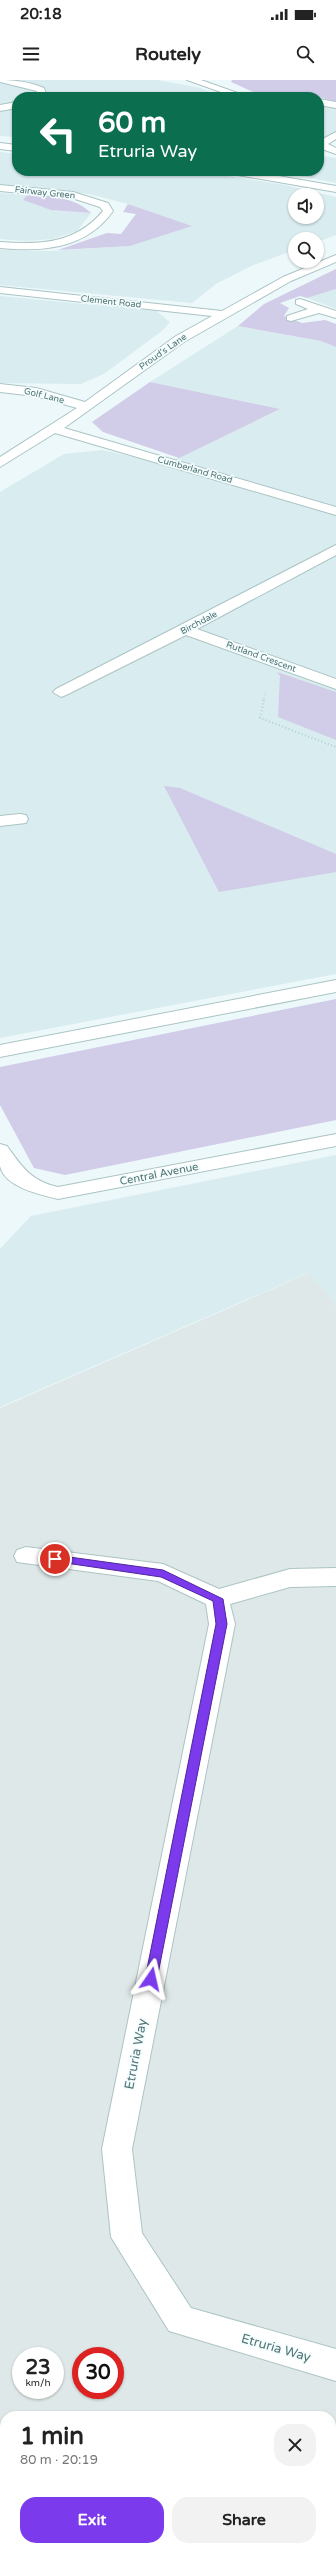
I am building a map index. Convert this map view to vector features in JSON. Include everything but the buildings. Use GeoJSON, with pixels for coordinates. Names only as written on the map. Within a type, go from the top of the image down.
{"type":"FeatureCollection","features":[{"type":"Feature","properties":{"kind":"street"},"geometry":{"type":"LineString","coordinates":[[1,80],[34,87],[41,90],[41,92]]}},
{"type":"Feature","properties":{"kind":"street"},"geometry":{"type":"LineString","coordinates":[[192,80],[211,82],[233,92]]}},
{"type":"Feature","properties":{"kind":"street"},"geometry":{"type":"LineString","coordinates":[[324,103],[336,105]]}},
{"type":"Feature","properties":{"kind":"street"},"geometry":{"type":"LineString","coordinates":[[0,108],[12,106]]}},
{"type":"Feature","properties":{"kind":"street"},"geometry":{"type":"LineString","coordinates":[[324,143],[336,136]]}},
{"type":"Feature","properties":{"kind":"street"},"geometry":{"type":"LineString","coordinates":[[0,146],[12,147]]}},
{"type":"Feature","properties":{"kind":"street"},"geometry":{"type":"LineString","coordinates":[[324,146],[336,151]]}},
{"type":"Feature","properties":{"kind":"street"},"geometry":{"type":"LineString","coordinates":[[259,176],[336,190]]}},
{"type":"Feature","properties":{"kind":"street","name":"Fairway Green"},"geometry":{"type":"LineString","coordinates":[[0,188],[73,195],[104,205],[108,211],[99,226],[75,240],[40,246],[0,245]]}},
{"type":"Feature","properties":{"kind":"street","name":"Proud's Lane"},"geometry":{"type":"LineString","coordinates":[[0,463],[87,407],[180,339],[221,314],[287,279],[336,258]]}},
{"type":"Feature","properties":{"kind":"street","name":"Clement Road"},"geometry":{"type":"LineString","coordinates":[[0,290],[221,314]]}},
{"type":"Feature","properties":{"kind":"street"},"geometry":{"type":"LineString","coordinates":[[300,302],[336,315]]}},
{"type":"Feature","properties":{"kind":"street"},"geometry":{"type":"LineString","coordinates":[[291,318],[320,309]]}},
{"type":"Feature","properties":{"kind":"street","name":"Golf Lane"},"geometry":{"type":"LineString","coordinates":[[0,388],[36,392],[87,407]]}},
{"type":"Feature","properties":{"kind":"street","name":"Cumberland Road"},"geometry":{"type":"LineString","coordinates":[[55,429],[336,511]]}},
{"type":"Feature","properties":{"kind":"street","name":"Birchdale"},"geometry":{"type":"LineString","coordinates":[[61,692],[185,630],[336,549]]}},
{"type":"Feature","properties":{"kind":"street","name":"Rutland Crescent"},"geometry":{"type":"LineString","coordinates":[[185,630],[336,684]]}},
{"type":"Feature","properties":{"kind":"street"},"geometry":{"type":"LineString","coordinates":[[0,821],[20,819]]}},
{"type":"Feature","properties":{"kind":"street"},"geometry":{"type":"LineString","coordinates":[[0,1052],[336,986]]}},
{"type":"Feature","properties":{"kind":"street","name":"Central Avenue"},"geometry":{"type":"LineString","coordinates":[[0,1150],[18,1178],[35,1189],[58,1193],[336,1140]]}},
{"type":"Feature","properties":{"kind":"street"},"geometry":{"type":"LineString","coordinates":[[26,1556],[163,1573],[217,1599],[287,1577],[316,1574],[336,1577]]}},
{"type":"Feature","properties":{"kind":"street","name":"Etruria Way"},"geometry":{"type":"LineString","coordinates":[[217,1599],[222,1624],[117,2149],[127,2237],[180,2320],[336,2365]]}},
{"type":"Feature","properties":{"kind":"path"},"geometry":{"type":"LineString","coordinates":[[271,661],[260,718],[336,747]]}},
{"type":"Feature","properties":{"kind":"shaded area"},"geometry":{"type":"Polygon","coordinates":[[[0,80],[157,80],[201,88],[209,92],[12,92],[12,137],[0,136],[0,80]]]}},
{"type":"Feature","properties":{"kind":"shaded area"},"geometry":{"type":"Polygon","coordinates":[[[232,80],[336,80],[336,102],[324,98],[324,92],[253,92],[231,82],[232,80]]]}},
{"type":"Feature","properties":{"kind":"shaded area"},"geometry":{"type":"Polygon","coordinates":[[[324,105],[336,107],[336,133],[324,139],[324,105]]]}},
{"type":"Feature","properties":{"kind":"shaded area"},"geometry":{"type":"Polygon","coordinates":[[[0,152],[12,153],[12,176],[228,176],[298,188],[288,188],[288,224],[324,224],[324,194],[336,197],[336,235],[324,239],[324,232],[288,232],[288,252],[253,265],[216,284],[192,303],[0,285],[0,250],[49,251],[130,246],[191,226],[128,204],[89,194],[0,184],[0,152]]]}},
{"type":"Feature","properties":{"kind":"shaded area"},"geometry":{"type":"Polygon","coordinates":[[[324,156],[336,158],[336,183],[300,176],[324,176],[324,156]]]}},
{"type":"Feature","properties":{"kind":"shaded area"},"geometry":{"type":"Polygon","coordinates":[[[0,193],[27,195],[23,200],[51,210],[91,213],[77,231],[53,239],[25,241],[0,239],[0,193]]]}},
{"type":"Feature","properties":{"kind":"shaded area"},"geometry":{"type":"Polygon","coordinates":[[[27,195],[69,200],[84,207],[91,213],[51,210],[23,200],[27,195]]]}},
{"type":"Feature","properties":{"kind":"shaded area"},"geometry":{"type":"Polygon","coordinates":[[[128,204],[192,226],[130,246],[58,250],[107,233],[121,234],[136,214],[123,212],[128,204]]]}},
{"type":"Feature","properties":{"kind":"shaded area"},"geometry":{"type":"Polygon","coordinates":[[[336,269],[336,289],[307,298],[300,296],[280,303],[289,308],[284,316],[302,323],[325,320],[336,324],[336,347],[321,341],[238,326],[264,304],[336,269]]]}},
{"type":"Feature","properties":{"kind":"shaded area"},"geometry":{"type":"Polygon","coordinates":[[[336,289],[336,309],[307,298],[336,289]]]}},
{"type":"Feature","properties":{"kind":"shaded area"},"geometry":{"type":"Polygon","coordinates":[[[0,296],[156,311],[170,322],[163,330],[104,374],[81,384],[0,383],[0,296]]]}},
{"type":"Feature","properties":{"kind":"shaded area"},"geometry":{"type":"Polygon","coordinates":[[[238,326],[321,341],[336,347],[336,974],[0,1038],[0,492],[64,454],[102,450],[165,464],[280,409],[150,382],[238,326]]]}},
{"type":"Feature","properties":{"kind":"shaded area"},"geometry":{"type":"Polygon","coordinates":[[[150,382],[280,409],[179,458],[103,432],[92,422],[150,382]]]}},
{"type":"Feature","properties":{"kind":"shaded area"},"geometry":{"type":"Polygon","coordinates":[[[277,672],[336,692],[336,740],[278,717],[280,676],[277,672]]]}},
{"type":"Feature","properties":{"kind":"shaded area"},"geometry":{"type":"Polygon","coordinates":[[[164,786],[180,788],[336,854],[336,872],[219,892],[164,786]]]}},
{"type":"Feature","properties":{"kind":"shaded area"},"geometry":{"type":"Polygon","coordinates":[[[336,999],[336,1120],[65,1175],[34,1168],[0,1105],[0,1067],[336,999]]]}},
{"type":"Feature","properties":{"kind":"shaded area"},"geometry":{"type":"Polygon","coordinates":[[[336,1155],[336,1305],[308,1273],[0,1407],[0,1249],[31,1216],[336,1155]]]}},
{"type":"Feature","properties":{"kind":"shaded area"},"geometry":{"type":"Polygon","coordinates":[[[309,1273],[336,1305],[336,2411],[0,2411],[0,1408],[309,1273]]]}},
{"type":"Feature","properties":{"kind":"route"},"geometry":{"type":"LineString","coordinates":[[55,1559],[163,1573],[217,1599],[222,1624],[151,1979]]}}]}
